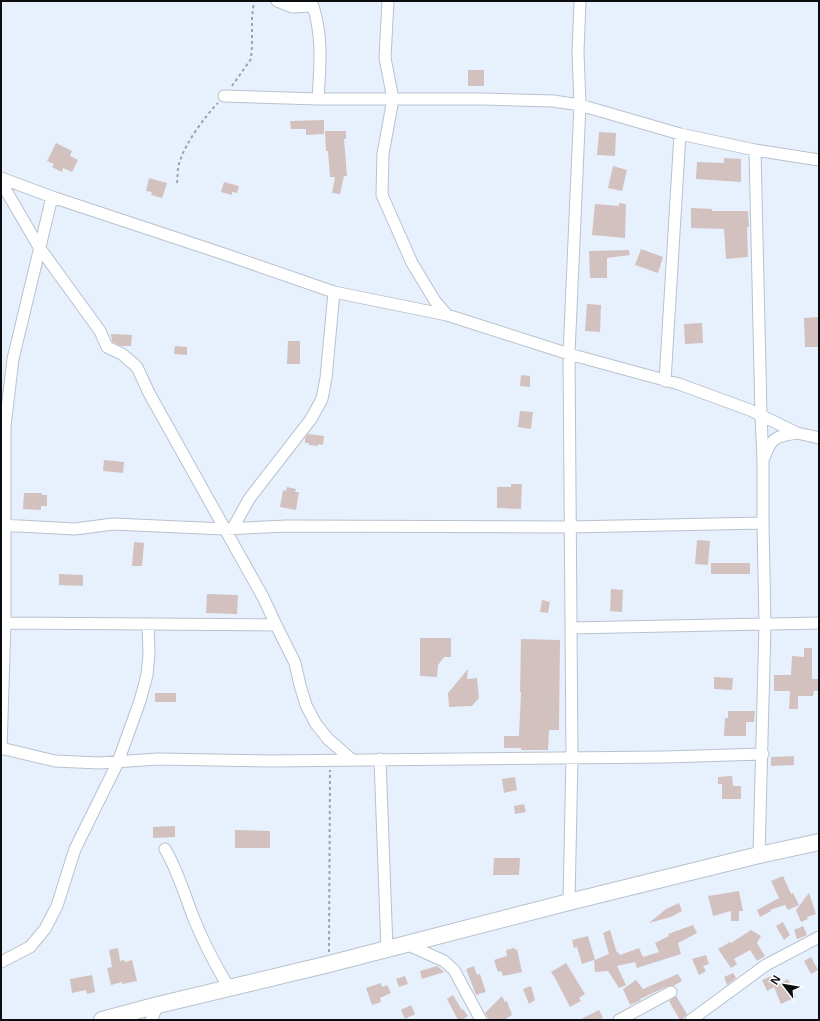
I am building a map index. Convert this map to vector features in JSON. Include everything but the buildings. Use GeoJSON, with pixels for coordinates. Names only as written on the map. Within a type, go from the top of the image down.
{"type":"FeatureCollection","features":[{"type":"Feature","properties":{"kind":"main road"},"geometry":{"type":"LineString","coordinates":[[102,1020],[329,964],[569,902],[759,855],[819,842]]}},
{"type":"Feature","properties":{"kind":"street"},"geometry":{"type":"LineString","coordinates":[[277,1],[292,7],[313,6],[319,30],[320,52],[318,99]]}},
{"type":"Feature","properties":{"kind":"street"},"geometry":{"type":"LineString","coordinates":[[388,1],[385,58],[393,99],[383,154],[382,195],[412,263],[435,301],[446,315]]}},
{"type":"Feature","properties":{"kind":"street"},"geometry":{"type":"LineString","coordinates":[[569,902],[572,757],[569,354],[580,105],[578,52],[580,1]]}},
{"type":"Feature","properties":{"kind":"street"},"geometry":{"type":"LineString","coordinates":[[224,96],[318,99],[483,99],[546,101],[580,105],[680,134],[755,150],[819,160]]}},
{"type":"Feature","properties":{"kind":"street"},"geometry":{"type":"LineString","coordinates":[[665,381],[680,134]]}},
{"type":"Feature","properties":{"kind":"street"},"geometry":{"type":"LineString","coordinates":[[755,150],[763,461],[765,624],[759,855]]}},
{"type":"Feature","properties":{"kind":"street"},"geometry":{"type":"LineString","coordinates":[[1,178],[52,197],[334,292],[446,315],[569,354],[679,384],[750,410],[797,433],[819,438]]}},
{"type":"Feature","properties":{"kind":"street"},"geometry":{"type":"LineString","coordinates":[[1,182],[39,247],[100,331],[107,347],[122,354],[137,366],[149,393],[229,528],[295,663],[306,705],[316,724],[328,739],[352,760]]}},
{"type":"Feature","properties":{"kind":"street"},"geometry":{"type":"LineString","coordinates":[[52,197],[39,247],[14,359],[5,426],[3,526],[5,623],[1,749],[56,761],[99,763],[158,759],[352,760],[665,757],[762,754]]}},
{"type":"Feature","properties":{"kind":"street"},"geometry":{"type":"LineString","coordinates":[[229,528],[249,499],[311,419],[322,399],[326,378],[334,292]]}},
{"type":"Feature","properties":{"kind":"street"},"geometry":{"type":"LineString","coordinates":[[763,461],[768,448],[775,438],[797,433]]}},
{"type":"Feature","properties":{"kind":"street"},"geometry":{"type":"LineString","coordinates":[[3,526],[37,526],[75,529],[113,524],[229,528],[287,526],[570,527],[763,523]]}},
{"type":"Feature","properties":{"kind":"street"},"geometry":{"type":"LineString","coordinates":[[5,623],[276,625]]}},
{"type":"Feature","properties":{"kind":"street"},"geometry":{"type":"LineString","coordinates":[[571,628],[819,623]]}},
{"type":"Feature","properties":{"kind":"street"},"geometry":{"type":"LineString","coordinates":[[1,962],[30,947],[45,929],[56,906],[75,849],[118,762],[140,701],[147,674],[148,624]]}},
{"type":"Feature","properties":{"kind":"street"},"geometry":{"type":"LineString","coordinates":[[380,759],[387,949]]}},
{"type":"Feature","properties":{"kind":"street"},"geometry":{"type":"LineString","coordinates":[[165,849],[174,864],[194,921],[211,958],[229,988]]}},
{"type":"Feature","properties":{"kind":"street"},"geometry":{"type":"LineString","coordinates":[[691,1020],[766,965],[819,937]]}},
{"type":"Feature","properties":{"kind":"street"},"geometry":{"type":"LineString","coordinates":[[406,944],[444,961],[454,970],[481,1020]]}},
{"type":"Feature","properties":{"kind":"street"},"geometry":{"type":"LineString","coordinates":[[619,1020],[671,992]]}},
{"type":"Feature","properties":{"kind":"street"},"geometry":{"type":"LineString","coordinates":[[151,1020],[158,1005]]}},
{"type":"Feature","properties":{"kind":"path"},"geometry":{"type":"LineString","coordinates":[[328,759],[330,775],[329,964]]}}]}
